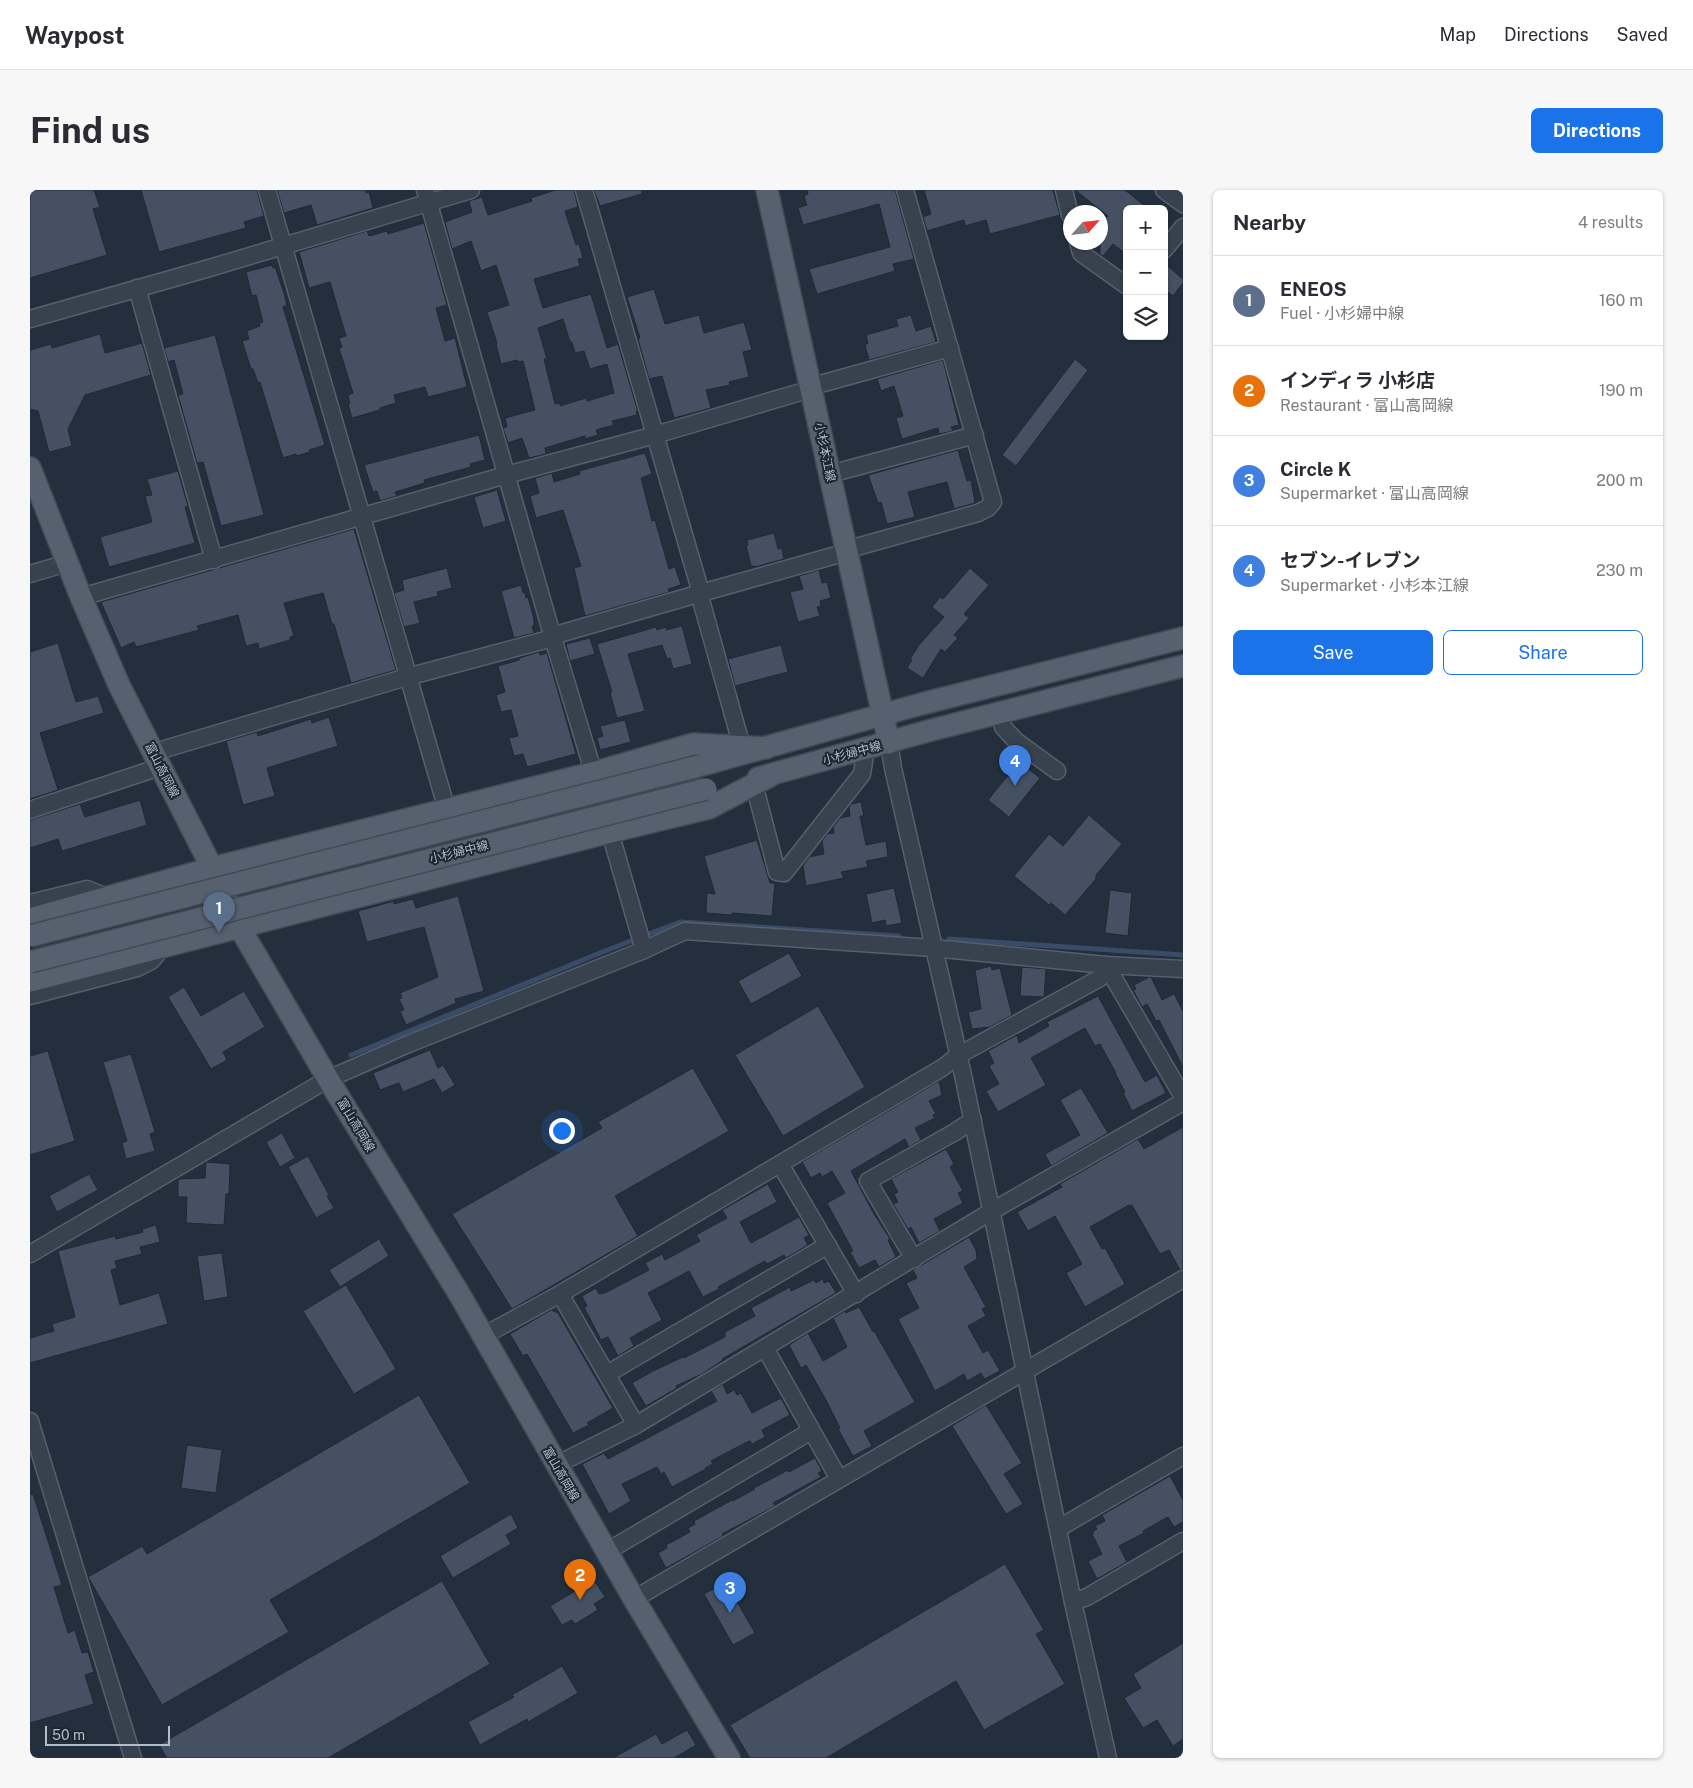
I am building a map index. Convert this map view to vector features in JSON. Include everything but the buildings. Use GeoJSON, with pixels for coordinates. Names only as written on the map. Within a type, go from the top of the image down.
{"type":"FeatureCollection","features":[{"type":"Feature","properties":{"kind":"main road","name":"小杉本江線"},"geometry":{"type":"LineString","coordinates":[[767,190],[889,743]]}},
{"type":"Feature","properties":{"kind":"main road","name":"富山高岡線"},"geometry":{"type":"LineString","coordinates":[[30,468],[67,563],[119,685],[212,868],[240,928],[328,1079],[483,1336],[606,1552],[729,1758]]}},
{"type":"Feature","properties":{"kind":"main road"},"geometry":{"type":"LineString","coordinates":[[882,715],[1183,638]]}},
{"type":"Feature","properties":{"kind":"main road"},"geometry":{"type":"LineString","coordinates":[[889,743],[1183,666]]}},
{"type":"Feature","properties":{"kind":"main road","name":"小杉婦中線"},"geometry":{"type":"LineString","coordinates":[[30,936],[695,767],[882,715]]}},
{"type":"Feature","properties":{"kind":"main road","name":"小杉婦中線"},"geometry":{"type":"LineString","coordinates":[[30,962],[706,789],[762,780],[889,743]]}},
{"type":"Feature","properties":{"kind":"main road"},"geometry":{"type":"LineString","coordinates":[[30,919],[212,868],[596,772],[693,744],[766,748]]}},
{"type":"Feature","properties":{"kind":"main road"},"geometry":{"type":"LineString","coordinates":[[30,982],[709,808],[762,780]]}},
{"type":"Feature","properties":{"kind":"street"},"geometry":{"type":"LineString","coordinates":[[267,190],[447,810]]}},
{"type":"Feature","properties":{"kind":"street"},"geometry":{"type":"LineString","coordinates":[[30,319],[283,246],[427,196],[471,190]]}},
{"type":"Feature","properties":{"kind":"street"},"geometry":{"type":"LineString","coordinates":[[584,190],[700,593],[742,747]]}},
{"type":"Feature","properties":{"kind":"street"},"geometry":{"type":"LineString","coordinates":[[30,810],[157,761],[168,748],[978,513],[988,508],[993,502],[904,190]]}},
{"type":"Feature","properties":{"kind":"street"},"geometry":{"type":"LineString","coordinates":[[1064,190],[1068,205]]}},
{"type":"Feature","properties":{"kind":"street"},"geometry":{"type":"LineString","coordinates":[[1164,190],[1183,204]]}},
{"type":"Feature","properties":{"kind":"street"},"geometry":{"type":"LineString","coordinates":[[427,196],[552,637],[590,761],[596,772]]}},
{"type":"Feature","properties":{"kind":"street"},"geometry":{"type":"LineString","coordinates":[[1168,245],[1183,226]]}},
{"type":"Feature","properties":{"kind":"street"},"geometry":{"type":"LineString","coordinates":[[1080,250],[1081,253],[1123,283]]}},
{"type":"Feature","properties":{"kind":"street"},"geometry":{"type":"LineString","coordinates":[[137,288],[214,560]]}},
{"type":"Feature","properties":{"kind":"street"},"geometry":{"type":"LineString","coordinates":[[81,597],[506,475],[655,435],[824,383],[950,348]]}},
{"type":"Feature","properties":{"kind":"street"},"geometry":{"type":"LineString","coordinates":[[830,474],[975,435]]}},
{"type":"Feature","properties":{"kind":"street"},"geometry":{"type":"LineString","coordinates":[[30,574],[67,563]]}},
{"type":"Feature","properties":{"kind":"street"},"geometry":{"type":"LineString","coordinates":[[999,713],[1003,727],[1016,741],[1057,771]]}},
{"type":"Feature","properties":{"kind":"street"},"geometry":{"type":"LineString","coordinates":[[889,743],[992,1212],[1073,1602],[1108,1758]]}},
{"type":"Feature","properties":{"kind":"street"},"geometry":{"type":"LineString","coordinates":[[762,780],[777,872],[784,873],[862,774],[866,749]]}},
{"type":"Feature","properties":{"kind":"street"},"geometry":{"type":"LineString","coordinates":[[610,832],[644,950]]}},
{"type":"Feature","properties":{"kind":"street"},"geometry":{"type":"LineString","coordinates":[[30,903],[87,889],[109,898]]}},
{"type":"Feature","properties":{"kind":"street"},"geometry":{"type":"LineString","coordinates":[[30,1254],[328,1079],[406,1044],[644,950],[685,931],[933,948],[1106,965],[1183,969]]}},
{"type":"Feature","properties":{"kind":"street"},"geometry":{"type":"LineString","coordinates":[[30,996],[137,968],[151,961],[162,948]]}},
{"type":"Feature","properties":{"kind":"street"},"geometry":{"type":"LineString","coordinates":[[483,1336],[560,1294],[780,1164],[942,1068],[958,1055],[1100,978],[1106,965]]}},
{"type":"Feature","properties":{"kind":"street"},"geometry":{"type":"LineString","coordinates":[[1106,965],[1183,1097]]}},
{"type":"Feature","properties":{"kind":"street"},"geometry":{"type":"LineString","coordinates":[[556,1465],[636,1425],[992,1212],[1183,1102]]}},
{"type":"Feature","properties":{"kind":"street"},"geometry":{"type":"LineString","coordinates":[[914,1259],[868,1181],[955,1132],[972,1120]]}},
{"type":"Feature","properties":{"kind":"street"},"geometry":{"type":"LineString","coordinates":[[780,1164],[856,1294]]}},
{"type":"Feature","properties":{"kind":"street"},"geometry":{"type":"LineString","coordinates":[[607,1374],[828,1245]]}},
{"type":"Feature","properties":{"kind":"street"},"geometry":{"type":"LineString","coordinates":[[634,1599],[1183,1279]]}},
{"type":"Feature","properties":{"kind":"street"},"geometry":{"type":"LineString","coordinates":[[560,1294],[636,1425]]}},
{"type":"Feature","properties":{"kind":"street"},"geometry":{"type":"LineString","coordinates":[[765,1348],[839,1480]]}},
{"type":"Feature","properties":{"kind":"street"},"geometry":{"type":"LineString","coordinates":[[30,1421],[133,1758]]}},
{"type":"Feature","properties":{"kind":"street"},"geometry":{"type":"LineString","coordinates":[[606,1552],[812,1431]]}},
{"type":"Feature","properties":{"kind":"street"},"geometry":{"type":"LineString","coordinates":[[1058,1528],[1183,1456]]}},
{"type":"Feature","properties":{"kind":"street"},"geometry":{"type":"LineString","coordinates":[[1073,1602],[1087,1597],[1183,1541]]}},
{"type":"Feature","properties":{"kind":"waterway"},"geometry":{"type":"LineString","coordinates":[[351,1055],[680,922],[899,936]]}},
{"type":"Feature","properties":{"kind":"waterway"},"geometry":{"type":"LineString","coordinates":[[949,939],[1183,955]]}},
{"type":"Feature","properties":{"kind":"place","name":"セブン-イレブン"},"geometry":{"type":"Point","coordinates":[1015,786]}},
{"type":"Feature","properties":{"kind":"place","name":"ENEOS"},"geometry":{"type":"Point","coordinates":[219,933]}},
{"type":"Feature","properties":{"kind":"place","name":"インディラ 小杉店"},"geometry":{"type":"Point","coordinates":[580,1600]}},
{"type":"Feature","properties":{"kind":"place","name":"Circle K"},"geometry":{"type":"Point","coordinates":[730,1613]}}]}
